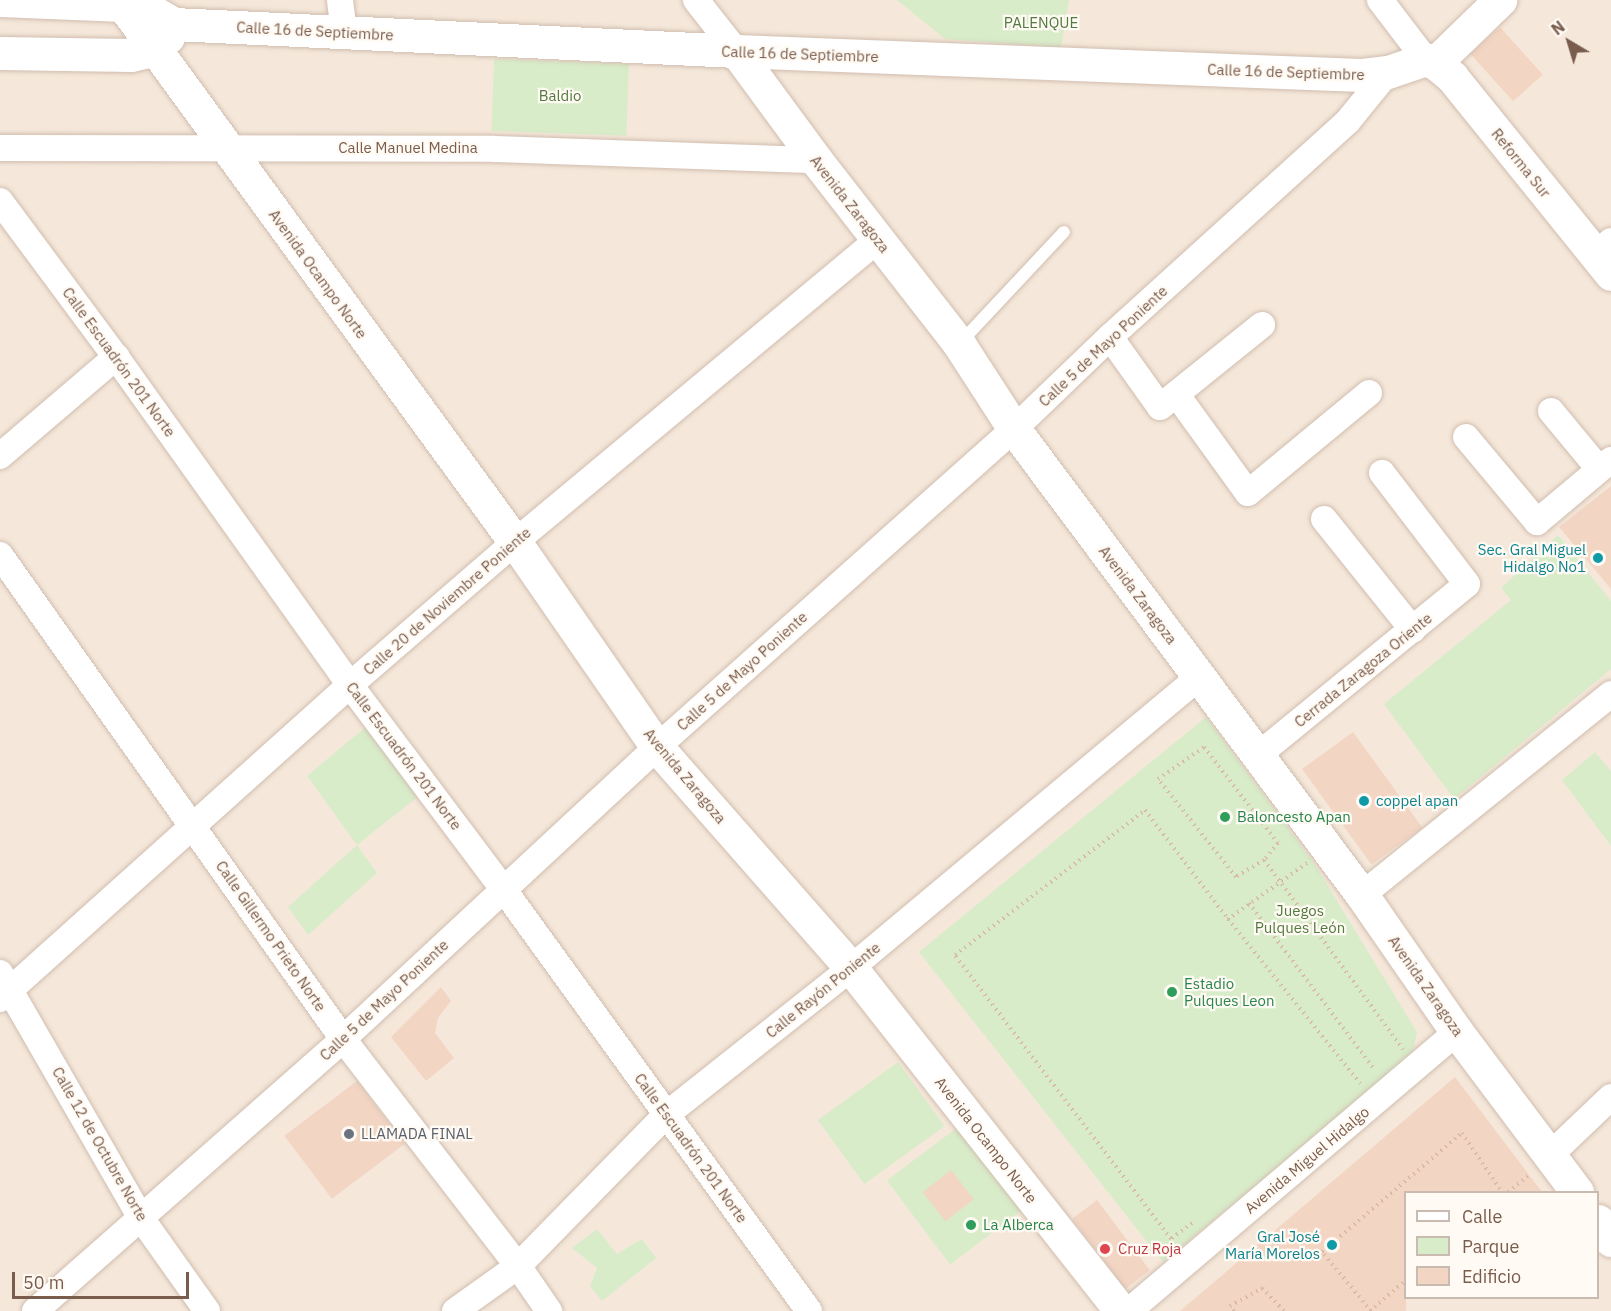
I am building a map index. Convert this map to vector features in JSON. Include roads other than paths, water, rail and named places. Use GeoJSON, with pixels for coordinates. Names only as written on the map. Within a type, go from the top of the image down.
{"type":"FeatureCollection","features":[{"type":"Feature","properties":{"kind":"main road","name":"Calle 16 de Septiembre"},"geometry":{"type":"LineString","coordinates":[[0,0],[121,3],[155,14],[174,24],[736,51],[1362,75],[1388,72],[1430,61]]}},
{"type":"Feature","properties":{"kind":"main road"},"geometry":{"type":"LineString","coordinates":[[1430,61],[1500,0]]}},
{"type":"Feature","properties":{"kind":"main road","name":"Avenida Ocampo Norte"},"geometry":{"type":"LineString","coordinates":[[121,3],[153,50],[515,542]]}},
{"type":"Feature","properties":{"kind":"main road"},"geometry":{"type":"LineString","coordinates":[[0,54],[131,55],[153,50],[167,39],[174,24]]}},
{"type":"Feature","properties":{"kind":"main road","name":"Avenida Zaragoza"},"geometry":{"type":"LineString","coordinates":[[736,51],[816,160],[959,344],[1014,429],[1362,895],[1457,1032],[1539,1165],[1576,1191]]}},
{"type":"Feature","properties":{"kind":"main road","name":"Reforma Sur"},"geometry":{"type":"LineString","coordinates":[[1430,61],[1452,77],[1606,257]]}},
{"type":"Feature","properties":{"kind":"main road","name":"Avenida Zaragoza"},"geometry":{"type":"LineString","coordinates":[[515,542],[657,747],[851,968]]}},
{"type":"Feature","properties":{"kind":"main road","name":"Avenida Ocampo Norte"},"geometry":{"type":"LineString","coordinates":[[851,968],[1121,1311]]}},
{"type":"Feature","properties":{"kind":"main road"},"geometry":{"type":"LineString","coordinates":[[1599,1222],[1611,1240]]}},
{"type":"Feature","properties":{"kind":"street"},"geometry":{"type":"LineString","coordinates":[[340,0],[344,33]]}},
{"type":"Feature","properties":{"kind":"street","name":"Avenida Zaragoza"},"geometry":{"type":"LineString","coordinates":[[696,0],[736,51]]}},
{"type":"Feature","properties":{"kind":"street"},"geometry":{"type":"LineString","coordinates":[[1380,0],[1430,61]]}},
{"type":"Feature","properties":{"kind":"street","name":"Calle 5 de Mayo Poniente"},"geometry":{"type":"LineString","coordinates":[[35,1311],[343,1039],[657,747],[1014,429],[1110,337],[1348,121],[1388,72]]}},
{"type":"Feature","properties":{"kind":"street","name":"Calle Manuel Medina"},"geometry":{"type":"LineString","coordinates":[[0,148],[494,149],[816,160]]}},
{"type":"Feature","properties":{"kind":"street","name":"Calle Escuadrón 201 Norte"},"geometry":{"type":"LineString","coordinates":[[0,201],[117,357],[350,685],[504,890],[809,1311]]}},
{"type":"Feature","properties":{"kind":"street","name":"Calle 20 de Noviembre Poniente"},"geometry":{"type":"LineString","coordinates":[[4,987],[193,825],[515,542],[877,240]]}},
{"type":"Feature","properties":{"kind":"street"},"geometry":{"type":"LineString","coordinates":[[1110,337],[1160,407],[1262,325]]}},
{"type":"Feature","properties":{"kind":"street"},"geometry":{"type":"LineString","coordinates":[[0,456],[117,357]]}},
{"type":"Feature","properties":{"kind":"street"},"geometry":{"type":"LineString","coordinates":[[1177,395],[1248,493],[1369,393]]}},
{"type":"Feature","properties":{"kind":"street"},"geometry":{"type":"LineString","coordinates":[[1467,437],[1537,522],[1605,464],[1551,411]]}},
{"type":"Feature","properties":{"kind":"street","name":"Cerrada Zaragoza Oriente"},"geometry":{"type":"LineString","coordinates":[[1257,756],[1467,584],[1382,473]]}},
{"type":"Feature","properties":{"kind":"street"},"geometry":{"type":"LineString","coordinates":[[1324,519],[1413,630]]}},
{"type":"Feature","properties":{"kind":"street","name":"Calle Gillermo Prieto Norte"},"geometry":{"type":"LineString","coordinates":[[0,555],[343,1039],[518,1266],[549,1311]]}},
{"type":"Feature","properties":{"kind":"street","name":"Calle Rayón Poniente"},"geometry":{"type":"LineString","coordinates":[[455,1311],[518,1266],[667,1114],[851,968],[1199,677]]}},
{"type":"Feature","properties":{"kind":"street"},"geometry":{"type":"LineString","coordinates":[[1362,895],[1611,694]]}},
{"type":"Feature","properties":{"kind":"street","name":"Calle 12 de Octubre Norte"},"geometry":{"type":"LineString","coordinates":[[4,987],[141,1218],[207,1311]]}},
{"type":"Feature","properties":{"kind":"street","name":"Avenida Miguel Hidalgo"},"geometry":{"type":"LineString","coordinates":[[1129,1311],[1457,1032]]}},
{"type":"Feature","properties":{"kind":"street"},"geometry":{"type":"LineString","coordinates":[[1539,1165],[1611,1097]]}},
{"type":"Feature","properties":{"kind":"lane"},"geometry":{"type":"LineString","coordinates":[[959,344],[1064,232]]}},
{"type":"Feature","properties":{"kind":"place","name":"Sec. Gral Miguel Hidalgo No1"},"geometry":{"type":"Point","coordinates":[1598,558]}},
{"type":"Feature","properties":{"kind":"place","name":"coppel apan"},"geometry":{"type":"Point","coordinates":[1364,801]}},
{"type":"Feature","properties":{"kind":"place","name":"Baloncesto Apan"},"geometry":{"type":"Point","coordinates":[1225,817]}},
{"type":"Feature","properties":{"kind":"place","name":"Estadio Pulques Leon"},"geometry":{"type":"Point","coordinates":[1172,992]}},
{"type":"Feature","properties":{"kind":"place","name":"LLAMADA FINAL"},"geometry":{"type":"Point","coordinates":[349,1134]}},
{"type":"Feature","properties":{"kind":"place","name":"La Alberca"},"geometry":{"type":"Point","coordinates":[971,1225]}},
{"type":"Feature","properties":{"kind":"place","name":"Gral José María Morelos"},"geometry":{"type":"Point","coordinates":[1332,1245]}},
{"type":"Feature","properties":{"kind":"place","name":"Cruz Roja"},"geometry":{"type":"Point","coordinates":[1105,1249]}},
{"type":"Feature","properties":{"kind":"park label","name":"PALENQUE"},"geometry":{"type":"Point","coordinates":[1041,23]}},
{"type":"Feature","properties":{"kind":"park label","name":"Baldio"},"geometry":{"type":"Point","coordinates":[560,96]}},
{"type":"Feature","properties":{"kind":"park label","name":"Juegos Pulques León"},"geometry":{"type":"Point","coordinates":[1300,918]}}]}
